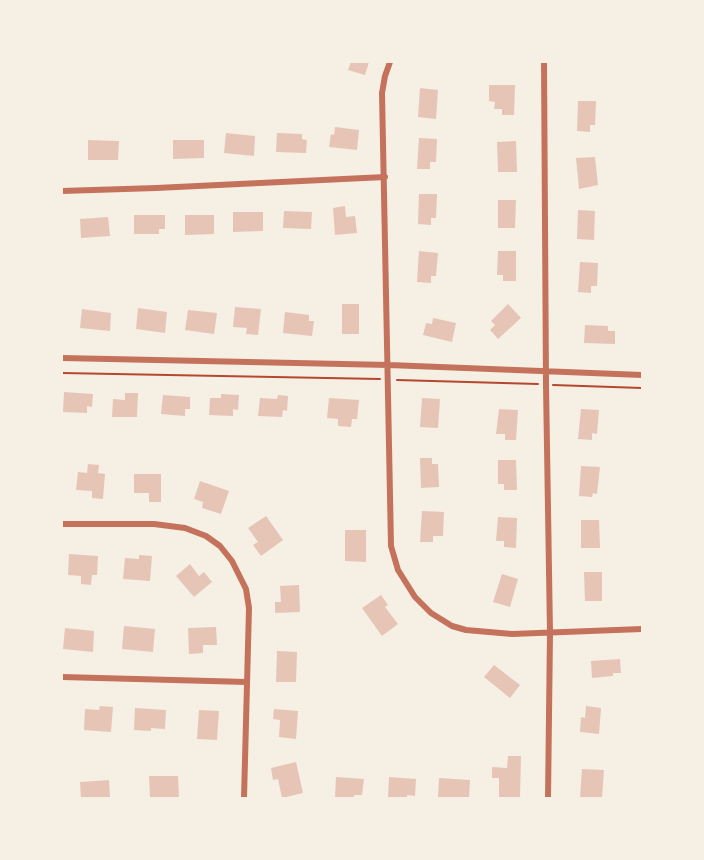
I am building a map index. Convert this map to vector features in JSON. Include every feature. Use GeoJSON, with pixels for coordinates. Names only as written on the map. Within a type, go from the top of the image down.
{"type":"FeatureCollection","features":[{"type":"Feature","properties":{"kind":"street"},"geometry":{"type":"LineString","coordinates":[[390,62],[382,93],[391,546],[398,570],[406,585],[431,613],[452,626],[466,630],[512,634],[642,629]]}},
{"type":"Feature","properties":{"kind":"street"},"geometry":{"type":"LineString","coordinates":[[544,62],[550,633],[548,798]]}},
{"type":"Feature","properties":{"kind":"street"},"geometry":{"type":"LineString","coordinates":[[62,191],[385,177]]}},
{"type":"Feature","properties":{"kind":"street"},"geometry":{"type":"LineString","coordinates":[[62,358],[388,365],[642,375]]}},
{"type":"Feature","properties":{"kind":"street"},"geometry":{"type":"LineString","coordinates":[[62,524],[154,524],[185,528],[206,536],[220,546],[240,573],[246,589],[249,608],[244,798]]}},
{"type":"Feature","properties":{"kind":"street"},"geometry":{"type":"LineString","coordinates":[[62,678],[247,682]]}},
{"type":"Feature","properties":{"kind":"path"},"geometry":{"type":"LineString","coordinates":[[62,372],[373,379]]}},
{"type":"Feature","properties":{"kind":"path"},"geometry":{"type":"LineString","coordinates":[[407,380],[526,384]]}},
{"type":"Feature","properties":{"kind":"path"},"geometry":{"type":"LineString","coordinates":[[569,385],[642,388]]}},
{"type":"Feature","properties":{"kind":"building"},"geometry":{"type":"Polygon","coordinates":[[[351,62],[369,62],[365,75],[348,70],[351,62]]]}},
{"type":"Feature","properties":{"kind":"building"},"geometry":{"type":"Polygon","coordinates":[[[489,85],[515,85],[514,115],[502,115],[502,109],[494,109],[495,102],[489,101],[489,85]]]}},
{"type":"Feature","properties":{"kind":"building"},"geometry":{"type":"Polygon","coordinates":[[[420,88],[438,90],[436,119],[418,117],[420,88]]]}},
{"type":"Feature","properties":{"kind":"building"},"geometry":{"type":"Polygon","coordinates":[[[578,101],[596,101],[595,125],[590,125],[590,132],[577,131],[578,101]]]}},
{"type":"Feature","properties":{"kind":"building"},"geometry":{"type":"Polygon","coordinates":[[[335,127],[359,130],[357,150],[329,147],[331,134],[334,135],[335,127]]]}},
{"type":"Feature","properties":{"kind":"building"},"geometry":{"type":"Polygon","coordinates":[[[226,133],[255,136],[254,156],[224,153],[226,133]]]}},
{"type":"Feature","properties":{"kind":"building"},"geometry":{"type":"Polygon","coordinates":[[[277,133],[302,134],[302,139],[307,140],[306,153],[276,152],[277,133]]]}},
{"type":"Feature","properties":{"kind":"building"},"geometry":{"type":"Polygon","coordinates":[[[419,138],[437,139],[436,162],[430,162],[430,169],[417,169],[419,138]]]}},
{"type":"Feature","properties":{"kind":"building"},"geometry":{"type":"Polygon","coordinates":[[[88,140],[119,141],[118,160],[88,160],[88,140]]]}},
{"type":"Feature","properties":{"kind":"building"},"geometry":{"type":"Polygon","coordinates":[[[173,140],[204,140],[204,158],[173,159],[173,140]]]}},
{"type":"Feature","properties":{"kind":"building"},"geometry":{"type":"Polygon","coordinates":[[[516,141],[517,172],[498,172],[497,142],[516,141]]]}},
{"type":"Feature","properties":{"kind":"building"},"geometry":{"type":"Polygon","coordinates":[[[595,157],[598,185],[579,189],[576,158],[595,157]]]}},
{"type":"Feature","properties":{"kind":"building"},"geometry":{"type":"Polygon","coordinates":[[[419,194],[437,194],[436,218],[431,218],[431,225],[418,224],[419,194]]]}},
{"type":"Feature","properties":{"kind":"building"},"geometry":{"type":"Polygon","coordinates":[[[498,200],[516,200],[515,228],[498,228],[498,200]]]}},
{"type":"Feature","properties":{"kind":"building"},"geometry":{"type":"Polygon","coordinates":[[[345,206],[346,217],[355,216],[357,233],[335,235],[333,208],[345,206]]]}},
{"type":"Feature","properties":{"kind":"building"},"geometry":{"type":"Polygon","coordinates":[[[578,210],[595,211],[594,240],[577,239],[578,210]]]}},
{"type":"Feature","properties":{"kind":"building"},"geometry":{"type":"Polygon","coordinates":[[[284,211],[312,212],[311,229],[283,228],[284,211]]]}},
{"type":"Feature","properties":{"kind":"building"},"geometry":{"type":"Polygon","coordinates":[[[233,212],[263,212],[263,231],[233,232],[233,212]]]}},
{"type":"Feature","properties":{"kind":"building"},"geometry":{"type":"Polygon","coordinates":[[[134,215],[165,215],[165,229],[159,229],[159,234],[134,234],[134,215]]]}},
{"type":"Feature","properties":{"kind":"building"},"geometry":{"type":"Polygon","coordinates":[[[185,215],[214,215],[214,234],[185,235],[185,215]]]}},
{"type":"Feature","properties":{"kind":"building"},"geometry":{"type":"Polygon","coordinates":[[[108,217],[110,236],[81,238],[80,219],[108,217]]]}},
{"type":"Feature","properties":{"kind":"building"},"geometry":{"type":"Polygon","coordinates":[[[419,251],[438,253],[436,276],[431,276],[431,283],[417,282],[419,251]]]}},
{"type":"Feature","properties":{"kind":"building"},"geometry":{"type":"Polygon","coordinates":[[[498,251],[516,251],[516,281],[503,281],[503,275],[497,275],[498,251]]]}},
{"type":"Feature","properties":{"kind":"building"},"geometry":{"type":"Polygon","coordinates":[[[580,262],[598,263],[597,286],[591,286],[591,293],[578,292],[580,262]]]}},
{"type":"Feature","properties":{"kind":"building"},"geometry":{"type":"Polygon","coordinates":[[[342,304],[359,304],[359,334],[342,334],[342,304]]]}},
{"type":"Feature","properties":{"kind":"building"},"geometry":{"type":"Polygon","coordinates":[[[508,304],[521,318],[498,339],[490,330],[495,325],[491,321],[508,304]]]}},
{"type":"Feature","properties":{"kind":"building"},"geometry":{"type":"Polygon","coordinates":[[[235,307],[261,309],[258,335],[246,334],[247,328],[233,327],[235,307]]]}},
{"type":"Feature","properties":{"kind":"building"},"geometry":{"type":"Polygon","coordinates":[[[138,308],[167,312],[165,333],[136,329],[138,308]]]}},
{"type":"Feature","properties":{"kind":"building"},"geometry":{"type":"Polygon","coordinates":[[[82,309],[111,313],[110,331],[80,328],[82,309]]]}},
{"type":"Feature","properties":{"kind":"building"},"geometry":{"type":"Polygon","coordinates":[[[188,310],[217,313],[214,334],[185,330],[188,310]]]}},
{"type":"Feature","properties":{"kind":"building"},"geometry":{"type":"Polygon","coordinates":[[[285,312],[309,315],[309,321],[314,321],[312,336],[283,333],[285,312]]]}},
{"type":"Feature","properties":{"kind":"building"},"geometry":{"type":"Polygon","coordinates":[[[433,318],[456,323],[452,342],[423,335],[426,323],[432,324],[433,318]]]}},
{"type":"Feature","properties":{"kind":"building"},"geometry":{"type":"Polygon","coordinates":[[[585,325],[608,326],[608,331],[615,331],[615,344],[584,343],[585,325]]]}},
{"type":"Feature","properties":{"kind":"building"},"geometry":{"type":"Polygon","coordinates":[[[64,392],[93,394],[92,407],[87,406],[87,413],[63,412],[64,392]]]}},
{"type":"Feature","properties":{"kind":"building"},"geometry":{"type":"Polygon","coordinates":[[[125,393],[138,393],[137,417],[112,417],[113,399],[125,400],[125,393]]]}},
{"type":"Feature","properties":{"kind":"building"},"geometry":{"type":"Polygon","coordinates":[[[221,394],[239,395],[238,410],[233,409],[233,416],[209,415],[210,398],[221,398],[221,394]]]}},
{"type":"Feature","properties":{"kind":"building"},"geometry":{"type":"Polygon","coordinates":[[[163,395],[190,397],[190,409],[185,409],[185,416],[161,414],[163,395]]]}},
{"type":"Feature","properties":{"kind":"building"},"geometry":{"type":"Polygon","coordinates":[[[278,395],[288,396],[287,411],[283,410],[282,417],[258,416],[260,398],[277,399],[278,395]]]}},
{"type":"Feature","properties":{"kind":"building"},"geometry":{"type":"Polygon","coordinates":[[[329,398],[359,400],[357,419],[352,419],[351,427],[338,426],[338,419],[327,418],[329,398]]]}},
{"type":"Feature","properties":{"kind":"building"},"geometry":{"type":"Polygon","coordinates":[[[422,398],[440,399],[438,428],[420,427],[422,398]]]}},
{"type":"Feature","properties":{"kind":"building"},"geometry":{"type":"Polygon","coordinates":[[[499,409],[518,410],[516,440],[505,440],[505,434],[496,434],[499,409]]]}},
{"type":"Feature","properties":{"kind":"building"},"geometry":{"type":"Polygon","coordinates":[[[581,409],[599,410],[597,434],[592,433],[592,440],[578,439],[581,409]]]}},
{"type":"Feature","properties":{"kind":"building"},"geometry":{"type":"Polygon","coordinates":[[[420,458],[432,458],[432,464],[438,464],[439,487],[421,488],[420,458]]]}},
{"type":"Feature","properties":{"kind":"building"},"geometry":{"type":"Polygon","coordinates":[[[498,460],[516,460],[517,490],[504,490],[504,484],[498,484],[498,460]]]}},
{"type":"Feature","properties":{"kind":"building"},"geometry":{"type":"Polygon","coordinates":[[[88,464],[99,465],[98,473],[105,474],[103,499],[92,498],[92,491],[76,490],[78,472],[87,473],[88,464]]]}},
{"type":"Feature","properties":{"kind":"building"},"geometry":{"type":"Polygon","coordinates":[[[581,466],[600,467],[597,494],[593,493],[592,497],[579,496],[581,466]]]}},
{"type":"Feature","properties":{"kind":"building"},"geometry":{"type":"Polygon","coordinates":[[[134,474],[161,474],[161,502],[149,502],[149,493],[134,493],[134,474]]]}},
{"type":"Feature","properties":{"kind":"building"},"geometry":{"type":"Polygon","coordinates":[[[200,481],[229,491],[221,514],[202,508],[203,502],[194,499],[200,481]]]}},
{"type":"Feature","properties":{"kind":"building"},"geometry":{"type":"Polygon","coordinates":[[[422,511],[444,512],[443,536],[433,536],[433,542],[420,542],[422,511]]]}},
{"type":"Feature","properties":{"kind":"building"},"geometry":{"type":"Polygon","coordinates":[[[266,516],[283,540],[261,556],[253,545],[258,542],[248,528],[266,516]]]}},
{"type":"Feature","properties":{"kind":"building"},"geometry":{"type":"Polygon","coordinates":[[[498,517],[517,518],[516,548],[504,547],[504,541],[496,541],[498,517]]]}},
{"type":"Feature","properties":{"kind":"building"},"geometry":{"type":"Polygon","coordinates":[[[581,520],[599,520],[600,548],[581,548],[581,520]]]}},
{"type":"Feature","properties":{"kind":"building"},"geometry":{"type":"Polygon","coordinates":[[[345,530],[366,530],[366,562],[345,561],[345,530]]]}},
{"type":"Feature","properties":{"kind":"building"},"geometry":{"type":"Polygon","coordinates":[[[69,554],[98,556],[97,575],[92,575],[91,585],[81,584],[81,576],[68,575],[69,554]]]}},
{"type":"Feature","properties":{"kind":"building"},"geometry":{"type":"Polygon","coordinates":[[[139,555],[152,556],[150,581],[123,579],[125,558],[139,559],[139,555]]]}},
{"type":"Feature","properties":{"kind":"building"},"geometry":{"type":"Polygon","coordinates":[[[190,564],[199,576],[204,572],[212,582],[194,597],[176,576],[190,564]]]}},
{"type":"Feature","properties":{"kind":"building"},"geometry":{"type":"Polygon","coordinates":[[[584,572],[602,572],[602,601],[585,601],[584,572]]]}},
{"type":"Feature","properties":{"kind":"building"},"geometry":{"type":"Polygon","coordinates":[[[502,574],[518,579],[510,607],[493,602],[502,574]]]}},
{"type":"Feature","properties":{"kind":"building"},"geometry":{"type":"Polygon","coordinates":[[[299,585],[300,612],[275,613],[275,602],[281,602],[280,586],[299,585]]]}},
{"type":"Feature","properties":{"kind":"building"},"geometry":{"type":"Polygon","coordinates":[[[381,595],[388,605],[385,607],[398,624],[382,636],[362,608],[381,595]]]}},
{"type":"Feature","properties":{"kind":"building"},"geometry":{"type":"Polygon","coordinates":[[[124,626],[155,629],[153,652],[122,649],[124,626]]]}},
{"type":"Feature","properties":{"kind":"building"},"geometry":{"type":"Polygon","coordinates":[[[216,627],[217,645],[203,645],[203,653],[189,654],[188,628],[216,627]]]}},
{"type":"Feature","properties":{"kind":"building"},"geometry":{"type":"Polygon","coordinates":[[[65,628],[94,631],[93,652],[63,649],[65,628]]]}},
{"type":"Feature","properties":{"kind":"building"},"geometry":{"type":"Polygon","coordinates":[[[277,651],[297,652],[296,682],[276,682],[277,651]]]}},
{"type":"Feature","properties":{"kind":"building"},"geometry":{"type":"Polygon","coordinates":[[[620,659],[621,673],[592,678],[591,661],[620,659]]]}},
{"type":"Feature","properties":{"kind":"building"},"geometry":{"type":"Polygon","coordinates":[[[494,665],[520,685],[510,698],[484,677],[494,665]]]}},
{"type":"Feature","properties":{"kind":"building"},"geometry":{"type":"Polygon","coordinates":[[[100,706],[113,707],[111,732],[84,730],[85,709],[99,710],[100,706]]]}},
{"type":"Feature","properties":{"kind":"building"},"geometry":{"type":"Polygon","coordinates":[[[586,706],[601,708],[599,734],[580,732],[581,717],[585,718],[586,706]]]}},
{"type":"Feature","properties":{"kind":"building"},"geometry":{"type":"Polygon","coordinates":[[[135,708],[166,710],[165,729],[134,730],[135,708]]]}},
{"type":"Feature","properties":{"kind":"building"},"geometry":{"type":"Polygon","coordinates":[[[274,709],[298,711],[296,739],[279,737],[280,720],[273,719],[274,709]]]}},
{"type":"Feature","properties":{"kind":"building"},"geometry":{"type":"Polygon","coordinates":[[[199,710],[219,711],[217,740],[197,739],[199,710]]]}},
{"type":"Feature","properties":{"kind":"building"},"geometry":{"type":"Polygon","coordinates":[[[508,756],[521,756],[520,797],[499,797],[499,778],[492,778],[492,767],[507,768],[508,756]]]}},
{"type":"Feature","properties":{"kind":"building"},"geometry":{"type":"Polygon","coordinates":[[[296,762],[303,793],[282,798],[278,779],[273,780],[271,768],[296,762]]]}},
{"type":"Feature","properties":{"kind":"building"},"geometry":{"type":"Polygon","coordinates":[[[582,769],[604,770],[602,798],[580,798],[582,769]]]}},
{"type":"Feature","properties":{"kind":"building"},"geometry":{"type":"Polygon","coordinates":[[[149,776],[178,776],[179,797],[150,797],[149,776]]]}},
{"type":"Feature","properties":{"kind":"building"},"geometry":{"type":"Polygon","coordinates":[[[336,777],[364,779],[362,795],[354,795],[354,798],[335,797],[336,777]]]}},
{"type":"Feature","properties":{"kind":"building"},"geometry":{"type":"Polygon","coordinates":[[[389,777],[416,779],[415,796],[388,798],[389,777]]]}},
{"type":"Feature","properties":{"kind":"building"},"geometry":{"type":"Polygon","coordinates":[[[439,778],[470,780],[469,798],[438,797],[439,778]]]}},
{"type":"Feature","properties":{"kind":"building"},"geometry":{"type":"Polygon","coordinates":[[[109,780],[110,798],[81,798],[80,782],[109,780]]]}}]}
